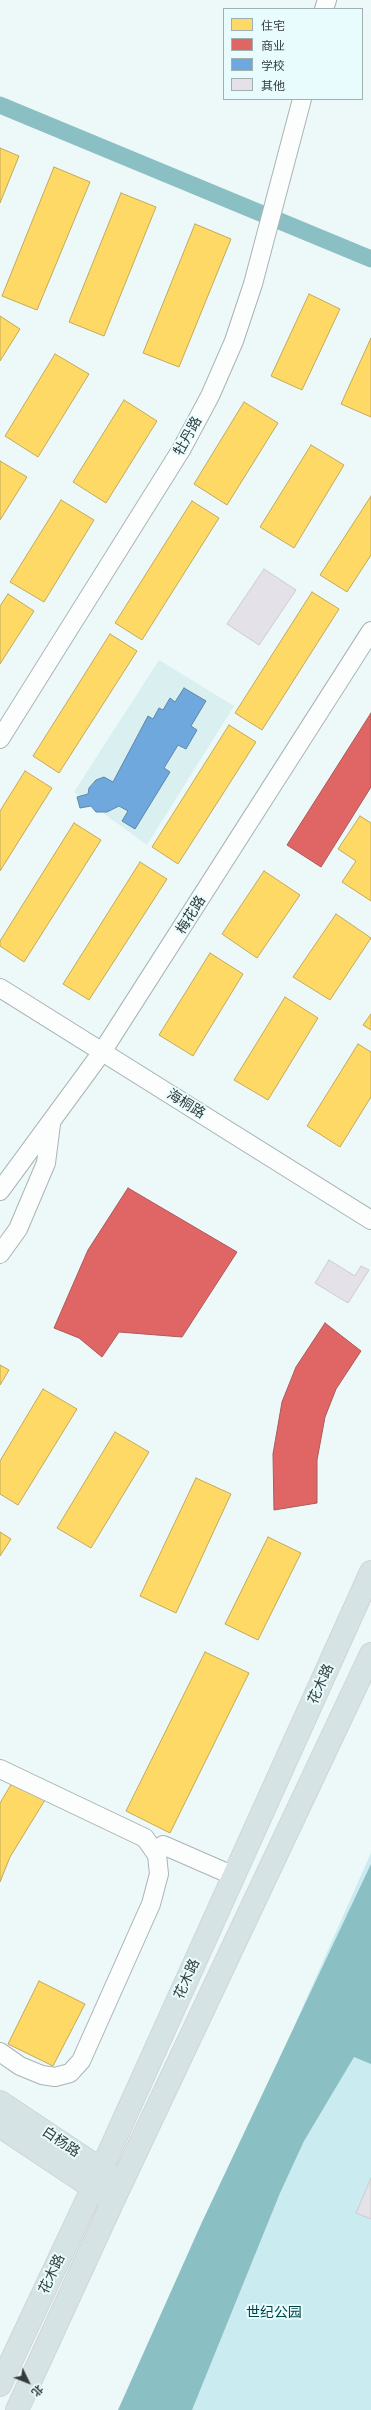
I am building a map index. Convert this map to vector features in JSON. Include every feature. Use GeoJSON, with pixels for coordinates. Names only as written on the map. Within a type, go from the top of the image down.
{"type":"FeatureCollection","features":[{"type":"Feature","properties":{"kind":"main road","name":"花木路"},"geometry":{"type":"LineString","coordinates":[[0,2385],[97,2179],[371,1572]]}},
{"type":"Feature","properties":{"kind":"main road","name":"花木路"},"geometry":{"type":"LineString","coordinates":[[18,2410],[117,2192],[371,1654]]}},
{"type":"Feature","properties":{"kind":"main road","name":"白杨路"},"geometry":{"type":"LineString","coordinates":[[0,2102],[97,2179]]}},
{"type":"Feature","properties":{"kind":"main road","name":"白杨路"},"geometry":{"type":"LineString","coordinates":[[0,2126],[97,2179],[117,2192]]}},
{"type":"Feature","properties":{"kind":"street","name":"牡丹路"},"geometry":{"type":"LineString","coordinates":[[0,739],[194,425],[234,342],[261,256],[302,100]]}},
{"type":"Feature","properties":{"kind":"street","name":"梅花路"},"geometry":{"type":"LineString","coordinates":[[0,1191],[51,1124],[102,1052],[371,631]]}},
{"type":"Feature","properties":{"kind":"street","name":"海桐路"},"geometry":{"type":"LineString","coordinates":[[0,988],[371,1220]]}},
{"type":"Feature","properties":{"kind":"street"},"geometry":{"type":"LineString","coordinates":[[0,1254],[18,1229],[46,1164],[51,1124]]}},
{"type":"Feature","properties":{"kind":"street"},"geometry":{"type":"LineString","coordinates":[[0,1769],[145,1838],[157,1855],[159,1874],[151,1904],[81,2061],[70,2073],[55,2078],[42,2075],[20,2066],[0,2052]]}},
{"type":"Feature","properties":{"kind":"street"},"geometry":{"type":"LineString","coordinates":[[157,1855],[163,1845],[234,1876]]}},
{"type":"Feature","properties":{"kind":"shaded area"},"geometry":{"type":"Polygon","coordinates":[[[159,660],[234,706],[147,845],[74,792],[159,660]]]}},
{"type":"Feature","properties":{"kind":"shaded area"},"geometry":{"type":"Polygon","coordinates":[[[371,1864],[371,2064],[354,2057],[304,2141],[280,2193],[192,2410],[118,2410],[202,2222],[371,1864]]]}},
{"type":"Feature","properties":{"kind":"green space","name":"世纪公园"},"geometry":{"type":"Polygon","coordinates":[[[371,1853],[371,2410],[124,2410],[371,1853]]]}},
{"type":"Feature","properties":{"kind":"building: 住宅"},"geometry":{"type":"Polygon","coordinates":[[[0,148],[19,156],[0,203],[0,148]]]}},
{"type":"Feature","properties":{"kind":"building: 住宅"},"geometry":{"type":"Polygon","coordinates":[[[54,167],[90,182],[37,310],[2,296],[54,167]]]}},
{"type":"Feature","properties":{"kind":"building: 住宅"},"geometry":{"type":"Polygon","coordinates":[[[121,193],[156,207],[104,336],[69,322],[121,193]]]}},
{"type":"Feature","properties":{"kind":"building: 住宅"},"geometry":{"type":"Polygon","coordinates":[[[195,224],[231,239],[179,367],[143,353],[195,224]]]}},
{"type":"Feature","properties":{"kind":"building: 住宅"},"geometry":{"type":"Polygon","coordinates":[[[309,294],[340,309],[302,390],[271,376],[309,294]]]}},
{"type":"Feature","properties":{"kind":"building: 住宅"},"geometry":{"type":"Polygon","coordinates":[[[0,316],[20,329],[0,361],[0,316]]]}},
{"type":"Feature","properties":{"kind":"building: 住宅"},"geometry":{"type":"Polygon","coordinates":[[[371,338],[371,417],[341,404],[371,338]]]}},
{"type":"Feature","properties":{"kind":"building: 住宅"},"geometry":{"type":"Polygon","coordinates":[[[55,354],[89,374],[38,457],[5,436],[55,354]]]}},
{"type":"Feature","properties":{"kind":"building: 住宅"},"geometry":{"type":"Polygon","coordinates":[[[124,400],[157,421],[106,503],[73,482],[124,400]]]}},
{"type":"Feature","properties":{"kind":"building: 住宅"},"geometry":{"type":"Polygon","coordinates":[[[244,402],[278,423],[227,505],[194,484],[244,402]]]}},
{"type":"Feature","properties":{"kind":"building: 住宅"},"geometry":{"type":"Polygon","coordinates":[[[311,445],[344,465],[294,548],[260,527],[311,445]]]}},
{"type":"Feature","properties":{"kind":"building: 住宅"},"geometry":{"type":"Polygon","coordinates":[[[0,461],[27,477],[0,520],[0,461]]]}},
{"type":"Feature","properties":{"kind":"building: 住宅"},"geometry":{"type":"Polygon","coordinates":[[[371,496],[371,555],[347,592],[320,575],[371,496]]]}},
{"type":"Feature","properties":{"kind":"building: 住宅"},"geometry":{"type":"Polygon","coordinates":[[[61,500],[94,520],[44,602],[10,582],[61,500]]]}},
{"type":"Feature","properties":{"kind":"building: 住宅"},"geometry":{"type":"Polygon","coordinates":[[[192,501],[219,518],[142,640],[115,623],[192,501]]]}},
{"type":"Feature","properties":{"kind":"building: 住宅"},"geometry":{"type":"Polygon","coordinates":[[[312,592],[339,609],[262,730],[235,713],[312,592]]]}},
{"type":"Feature","properties":{"kind":"building: 住宅"},"geometry":{"type":"Polygon","coordinates":[[[8,594],[34,611],[0,664],[0,606],[8,594]]]}},
{"type":"Feature","properties":{"kind":"building: 住宅"},"geometry":{"type":"Polygon","coordinates":[[[110,634],[137,651],[59,773],[33,756],[110,634]]]}},
{"type":"Feature","properties":{"kind":"building: 住宅"},"geometry":{"type":"Polygon","coordinates":[[[229,725],[256,742],[178,864],[152,847],[229,725]]]}},
{"type":"Feature","properties":{"kind":"building: 住宅"},"geometry":{"type":"Polygon","coordinates":[[[25,771],[52,788],[0,871],[0,811],[25,771]]]}},
{"type":"Feature","properties":{"kind":"building: 住宅"},"geometry":{"type":"Polygon","coordinates":[[[360,816],[371,823],[371,901],[342,882],[356,861],[338,849],[360,816]]]}},
{"type":"Feature","properties":{"kind":"building: 住宅"},"geometry":{"type":"Polygon","coordinates":[[[74,823],[101,840],[24,962],[0,946],[0,941],[74,823]]]}},
{"type":"Feature","properties":{"kind":"building: 住宅"},"geometry":{"type":"Polygon","coordinates":[[[140,862],[167,879],[89,1000],[63,984],[140,862]]]}},
{"type":"Feature","properties":{"kind":"building: 住宅"},"geometry":{"type":"Polygon","coordinates":[[[264,871],[300,895],[257,958],[222,934],[264,871]]]}},
{"type":"Feature","properties":{"kind":"building: 住宅"},"geometry":{"type":"Polygon","coordinates":[[[336,914],[371,938],[330,1000],[293,977],[336,914]]]}},
{"type":"Feature","properties":{"kind":"building: 住宅"},"geometry":{"type":"Polygon","coordinates":[[[210,953],[243,974],[193,1056],[159,1035],[210,953]]]}},
{"type":"Feature","properties":{"kind":"building: 住宅"},"geometry":{"type":"Polygon","coordinates":[[[285,997],[318,1018],[268,1100],[234,1080],[285,997]]]}},
{"type":"Feature","properties":{"kind":"building: 住宅"},"geometry":{"type":"Polygon","coordinates":[[[371,1014],[371,1030],[363,1025],[371,1014]]]}},
{"type":"Feature","properties":{"kind":"building: 住宅"},"geometry":{"type":"Polygon","coordinates":[[[358,1044],[371,1052],[371,1097],[340,1147],[307,1126],[358,1044]]]}},
{"type":"Feature","properties":{"kind":"building: 住宅"},"geometry":{"type":"Polygon","coordinates":[[[0,1365],[9,1370],[0,1385],[0,1365]]]}},
{"type":"Feature","properties":{"kind":"building: 住宅"},"geometry":{"type":"Polygon","coordinates":[[[43,1389],[77,1409],[18,1505],[0,1494],[0,1461],[43,1389]]]}},
{"type":"Feature","properties":{"kind":"building: 住宅"},"geometry":{"type":"Polygon","coordinates":[[[115,1432],[149,1452],[91,1548],[57,1528],[115,1432]]]}},
{"type":"Feature","properties":{"kind":"building: 住宅"},"geometry":{"type":"Polygon","coordinates":[[[196,1478],[231,1494],[176,1613],[140,1596],[196,1478]]]}},
{"type":"Feature","properties":{"kind":"building: 住宅"},"geometry":{"type":"Polygon","coordinates":[[[0,1532],[11,1539],[0,1556],[0,1532]]]}},
{"type":"Feature","properties":{"kind":"building: 住宅"},"geometry":{"type":"Polygon","coordinates":[[[268,1537],[301,1553],[258,1640],[225,1624],[268,1537]]]}},
{"type":"Feature","properties":{"kind":"building: 住宅"},"geometry":{"type":"Polygon","coordinates":[[[205,1652],[249,1673],[170,1833],[126,1811],[205,1652]]]}},
{"type":"Feature","properties":{"kind":"building: 住宅"},"geometry":{"type":"Polygon","coordinates":[[[12,1783],[45,1800],[10,1857],[0,1882],[0,1803],[12,1783]]]}},
{"type":"Feature","properties":{"kind":"building: 住宅"},"geometry":{"type":"Polygon","coordinates":[[[39,1981],[85,2004],[53,2066],[8,2044],[39,1981]]]}},
{"type":"Feature","properties":{"kind":"building: 商业"},"geometry":{"type":"Polygon","coordinates":[[[371,713],[371,787],[321,867],[287,845],[371,713]]]}},
{"type":"Feature","properties":{"kind":"building: 商业"},"geometry":{"type":"Polygon","coordinates":[[[128,1188],[237,1252],[182,1337],[119,1332],[102,1357],[79,1338],[54,1328],[88,1250],[128,1188]]]}},
{"type":"Feature","properties":{"kind":"building: 商业"},"geometry":{"type":"Polygon","coordinates":[[[325,1323],[361,1351],[336,1389],[325,1417],[317,1460],[317,1503],[274,1510],[273,1454],[282,1402],[296,1367],[325,1323]]]}},
{"type":"Feature","properties":{"kind":"building: 学校"},"geometry":{"type":"Polygon","coordinates":[[[184,688],[206,701],[191,726],[197,730],[186,749],[178,745],[164,768],[170,772],[135,829],[122,821],[128,811],[119,806],[107,812],[96,812],[91,806],[80,808],[77,797],[88,794],[89,788],[96,780],[104,777],[113,782],[148,716],[153,719],[159,708],[163,710],[170,698],[175,702],[184,688]]]}},
{"type":"Feature","properties":{"kind":"building: 其他"},"geometry":{"type":"Polygon","coordinates":[[[264,569],[296,590],[259,645],[227,624],[264,569]]]}},
{"type":"Feature","properties":{"kind":"building: 其他"},"geometry":{"type":"Polygon","coordinates":[[[329,1260],[355,1276],[361,1266],[369,1270],[348,1303],[315,1283],[329,1260]]]}},
{"type":"Feature","properties":{"kind":"building: 其他"},"geometry":{"type":"Polygon","coordinates":[[[371,2178],[371,2219],[356,2213],[371,2178]]]}},
{"type":"Feature","properties":{"kind":"waterway"},"geometry":{"type":"LineString","coordinates":[[0,105],[371,259]]}}]}
